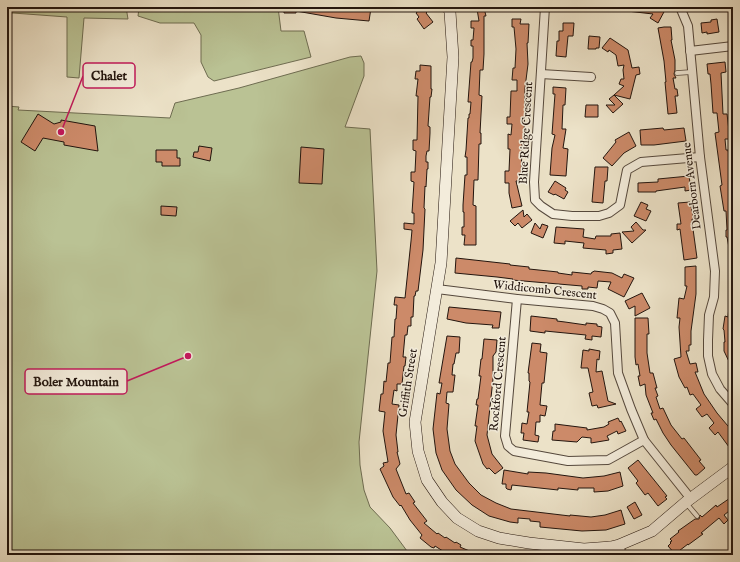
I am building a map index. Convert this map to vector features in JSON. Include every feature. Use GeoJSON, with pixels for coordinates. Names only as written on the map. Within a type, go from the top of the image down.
{"type":"FeatureCollection","features":[{"type":"Feature","properties":{"kind":"street","name":"Griffith Street"},"geometry":{"type":"LineString","coordinates":[[448,7],[450,12],[454,57],[441,263],[415,422],[418,451],[427,480],[442,502],[458,518],[478,531],[500,538],[529,543],[584,549],[620,550],[652,531],[689,500],[733,467]]}},
{"type":"Feature","properties":{"kind":"street","name":"Blue Ridge Crescent"},"geometry":{"type":"LineString","coordinates":[[545,7],[534,182],[535,200],[553,214],[599,216],[609,213],[620,205],[627,170],[642,162],[700,157]]}},
{"type":"Feature","properties":{"kind":"street","name":"Dearborn Avenue"},"geometry":{"type":"LineString","coordinates":[[680,7],[688,26],[700,157],[715,271],[714,298],[709,315],[708,356],[712,374],[720,389],[733,404]]}},
{"type":"Feature","properties":{"kind":"street"},"geometry":{"type":"LineString","coordinates":[[690,51],[733,46]]}},
{"type":"Feature","properties":{"kind":"street"},"geometry":{"type":"LineString","coordinates":[[541,74],[591,77]]}},
{"type":"Feature","properties":{"kind":"street","name":"Widdicomb Crescent"},"geometry":{"type":"LineString","coordinates":[[437,289],[517,300],[593,306],[610,313],[615,323],[618,373],[644,440],[689,500]]}},
{"type":"Feature","properties":{"kind":"street","name":"Rockford Crescent"},"geometry":{"type":"LineString","coordinates":[[517,300],[505,436],[508,446],[514,451],[568,461],[608,460],[644,440]]}},
{"type":"Feature","properties":{"kind":"lane"},"geometry":{"type":"LineString","coordinates":[[677,73],[692,72]]}},
{"type":"Feature","properties":{"kind":"lane"},"geometry":{"type":"LineString","coordinates":[[689,500],[698,516]]}},
{"type":"Feature","properties":{"kind":"green space"},"geometry":{"type":"Polygon","coordinates":[[[7,7],[126,7],[128,19],[84,18],[79,78],[67,77],[67,17],[13,13],[7,14],[7,7]]]}},
{"type":"Feature","properties":{"kind":"green space"},"geometry":{"type":"Polygon","coordinates":[[[278,7],[281,31],[304,31],[311,57],[214,81],[208,77],[201,62],[201,35],[194,23],[160,23],[138,16],[139,8],[278,7]]]}},
{"type":"Feature","properties":{"kind":"green space"},"geometry":{"type":"Polygon","coordinates":[[[361,56],[364,63],[364,76],[345,127],[370,129],[377,271],[359,442],[360,465],[364,490],[370,507],[390,528],[410,555],[7,555],[7,106],[19,107],[18,110],[170,118],[175,103],[239,88],[350,57],[361,56]]]}},
{"type":"Feature","properties":{"kind":"building"},"geometry":{"type":"Polygon","coordinates":[[[284,7],[371,8],[369,21],[336,18],[296,11],[296,13],[284,13],[284,7]]]}},
{"type":"Feature","properties":{"kind":"building"},"geometry":{"type":"Polygon","coordinates":[[[423,7],[433,22],[424,29],[417,19],[419,17],[416,13],[423,7]]]}},
{"type":"Feature","properties":{"kind":"building"},"geometry":{"type":"Polygon","coordinates":[[[627,7],[659,7],[665,10],[658,23],[650,18],[653,14],[627,11],[627,7]]]}},
{"type":"Feature","properties":{"kind":"building"},"geometry":{"type":"Polygon","coordinates":[[[484,8],[486,16],[484,16],[484,54],[483,70],[480,70],[479,95],[482,96],[480,133],[481,144],[479,144],[478,180],[474,180],[473,205],[476,206],[476,245],[464,245],[465,235],[462,235],[462,227],[464,227],[463,205],[465,175],[467,175],[467,157],[465,157],[468,118],[470,114],[471,102],[468,102],[471,62],[473,58],[473,46],[471,46],[471,40],[473,40],[474,28],[471,28],[471,21],[479,21],[477,9],[484,8]]]}},
{"type":"Feature","properties":{"kind":"building"},"geometry":{"type":"Polygon","coordinates":[[[512,19],[521,19],[520,24],[529,24],[521,181],[516,181],[522,206],[512,208],[509,183],[505,183],[505,171],[509,171],[510,149],[508,149],[508,134],[511,135],[512,124],[507,124],[507,117],[510,117],[511,91],[517,91],[517,80],[512,80],[513,68],[515,68],[516,49],[512,19]]]}},
{"type":"Feature","properties":{"kind":"building"},"geometry":{"type":"Polygon","coordinates":[[[717,19],[719,32],[707,34],[707,32],[702,33],[701,23],[711,22],[711,20],[717,19]]]}},
{"type":"Feature","properties":{"kind":"building"},"geometry":{"type":"Polygon","coordinates":[[[563,23],[574,23],[573,36],[568,36],[566,57],[556,56],[559,31],[563,31],[563,23]]]}},
{"type":"Feature","properties":{"kind":"building"},"geometry":{"type":"Polygon","coordinates":[[[671,27],[671,40],[675,60],[674,74],[676,78],[673,78],[678,96],[675,96],[677,113],[668,114],[664,61],[658,28],[671,27]]]}},
{"type":"Feature","properties":{"kind":"building"},"geometry":{"type":"Polygon","coordinates":[[[589,36],[600,37],[599,48],[588,49],[589,36]]]}},
{"type":"Feature","properties":{"kind":"building"},"geometry":{"type":"Polygon","coordinates":[[[610,38],[628,50],[632,68],[639,67],[640,74],[636,75],[630,99],[614,95],[624,86],[619,84],[621,79],[624,79],[624,65],[618,66],[616,55],[609,50],[608,52],[602,48],[610,38]]]}},
{"type":"Feature","properties":{"kind":"building"},"geometry":{"type":"Polygon","coordinates":[[[725,62],[726,72],[721,73],[723,114],[727,114],[730,139],[725,139],[726,150],[728,150],[731,166],[733,193],[733,253],[730,253],[726,237],[726,211],[724,211],[720,186],[722,185],[715,133],[719,132],[717,113],[713,113],[710,74],[708,74],[707,64],[725,62]]]}},
{"type":"Feature","properties":{"kind":"building"},"geometry":{"type":"Polygon","coordinates":[[[420,65],[431,66],[432,89],[428,126],[430,127],[429,151],[427,151],[426,156],[428,169],[426,187],[425,186],[423,250],[418,291],[416,291],[414,296],[411,326],[408,326],[407,335],[405,335],[403,357],[406,357],[402,384],[397,384],[397,391],[394,390],[392,404],[399,405],[396,435],[397,452],[400,464],[396,469],[406,494],[409,493],[415,502],[413,503],[427,521],[424,523],[437,534],[438,533],[445,538],[446,537],[455,543],[456,542],[461,545],[460,547],[479,555],[449,555],[435,546],[434,548],[431,547],[420,538],[422,535],[410,520],[401,505],[400,506],[393,497],[380,469],[384,466],[383,463],[388,462],[383,431],[385,412],[379,411],[381,394],[383,394],[384,381],[386,382],[388,363],[390,363],[392,337],[394,337],[397,305],[394,305],[395,297],[405,298],[411,241],[412,230],[404,229],[404,223],[414,224],[414,213],[412,213],[414,182],[411,181],[411,172],[415,172],[416,151],[413,150],[413,140],[417,140],[418,96],[416,96],[418,79],[415,79],[416,71],[420,71],[420,65]]]}},
{"type":"Feature","properties":{"kind":"building"},"geometry":{"type":"Polygon","coordinates":[[[553,87],[566,88],[565,105],[563,105],[562,129],[566,129],[563,148],[568,149],[566,176],[550,175],[552,148],[555,135],[552,134],[555,94],[553,94],[553,87]]]}},
{"type":"Feature","properties":{"kind":"building"},"geometry":{"type":"Polygon","coordinates":[[[614,95],[623,104],[613,113],[606,105],[615,105],[609,99],[614,95]]]}},
{"type":"Feature","properties":{"kind":"building"},"geometry":{"type":"Polygon","coordinates":[[[586,105],[598,105],[598,117],[585,117],[586,105]]]}},
{"type":"Feature","properties":{"kind":"building"},"geometry":{"type":"Polygon","coordinates":[[[38,114],[54,124],[61,122],[61,120],[95,126],[98,151],[64,145],[64,142],[43,138],[35,151],[21,142],[38,114]]]}},
{"type":"Feature","properties":{"kind":"building"},"geometry":{"type":"Polygon","coordinates":[[[663,128],[664,130],[684,128],[686,141],[641,145],[640,130],[663,128]]]}},
{"type":"Feature","properties":{"kind":"building"},"geometry":{"type":"Polygon","coordinates":[[[629,132],[636,146],[624,153],[612,166],[603,158],[616,142],[615,140],[629,132]]]}},
{"type":"Feature","properties":{"kind":"building"},"geometry":{"type":"Polygon","coordinates":[[[199,146],[212,148],[210,161],[193,157],[194,152],[198,152],[199,146]]]}},
{"type":"Feature","properties":{"kind":"building"},"geometry":{"type":"Polygon","coordinates":[[[301,147],[324,149],[322,184],[299,183],[301,147]]]}},
{"type":"Feature","properties":{"kind":"building"},"geometry":{"type":"Polygon","coordinates":[[[156,150],[177,150],[177,158],[180,158],[180,166],[162,166],[162,162],[156,162],[156,150]]]}},
{"type":"Feature","properties":{"kind":"building"},"geometry":{"type":"Polygon","coordinates":[[[595,167],[608,167],[603,203],[592,202],[595,167]]]}},
{"type":"Feature","properties":{"kind":"building"},"geometry":{"type":"Polygon","coordinates":[[[689,176],[691,190],[685,191],[685,187],[656,192],[638,192],[638,183],[658,182],[658,179],[689,176]]]}},
{"type":"Feature","properties":{"kind":"building"},"geometry":{"type":"Polygon","coordinates":[[[555,181],[566,188],[565,190],[568,192],[564,199],[548,192],[555,181]]]}},
{"type":"Feature","properties":{"kind":"building"},"geometry":{"type":"Polygon","coordinates":[[[641,202],[648,205],[646,209],[651,211],[646,221],[634,216],[641,202]]]}},
{"type":"Feature","properties":{"kind":"building"},"geometry":{"type":"Polygon","coordinates":[[[690,202],[694,219],[692,219],[697,258],[684,260],[680,229],[677,230],[677,224],[681,224],[678,203],[690,202]]]}},
{"type":"Feature","properties":{"kind":"building"},"geometry":{"type":"Polygon","coordinates":[[[161,206],[177,207],[176,216],[161,215],[161,206]]]}},
{"type":"Feature","properties":{"kind":"building"},"geometry":{"type":"Polygon","coordinates":[[[523,210],[524,217],[527,214],[532,220],[522,228],[518,223],[515,226],[510,221],[523,210]]]}},
{"type":"Feature","properties":{"kind":"building"},"geometry":{"type":"Polygon","coordinates":[[[636,222],[643,230],[646,230],[632,243],[622,232],[634,231],[631,227],[636,222]]]}},
{"type":"Feature","properties":{"kind":"building"},"geometry":{"type":"Polygon","coordinates":[[[535,223],[540,229],[542,224],[548,226],[543,238],[531,233],[535,223]]]}},
{"type":"Feature","properties":{"kind":"building"},"geometry":{"type":"Polygon","coordinates":[[[556,227],[584,229],[583,237],[595,239],[596,236],[611,236],[611,234],[620,233],[622,249],[613,250],[613,253],[606,254],[606,250],[583,248],[584,243],[565,241],[565,244],[554,243],[556,227]]]}},
{"type":"Feature","properties":{"kind":"building"},"geometry":{"type":"Polygon","coordinates":[[[456,258],[510,264],[529,267],[529,269],[572,275],[572,272],[591,274],[594,271],[612,273],[622,278],[624,274],[634,278],[624,297],[608,289],[611,282],[598,281],[597,288],[588,287],[588,289],[582,289],[582,286],[455,273],[456,258]]]}},
{"type":"Feature","properties":{"kind":"building"},"geometry":{"type":"Polygon","coordinates":[[[696,266],[696,294],[691,331],[691,345],[689,345],[689,351],[686,351],[690,364],[696,363],[698,372],[695,372],[704,394],[733,432],[733,444],[729,447],[718,432],[715,435],[709,428],[714,423],[707,414],[702,417],[696,409],[701,405],[693,394],[690,395],[687,387],[685,388],[679,377],[674,359],[681,357],[679,327],[680,318],[677,318],[679,298],[684,299],[687,286],[685,286],[685,267],[696,266]]]}},
{"type":"Feature","properties":{"kind":"building"},"geometry":{"type":"Polygon","coordinates":[[[642,293],[650,308],[635,316],[635,306],[629,309],[625,301],[642,293]]]}},
{"type":"Feature","properties":{"kind":"building"},"geometry":{"type":"Polygon","coordinates":[[[729,306],[733,306],[733,370],[724,351],[725,342],[723,329],[725,316],[728,317],[729,306]]]}},
{"type":"Feature","properties":{"kind":"building"},"geometry":{"type":"Polygon","coordinates":[[[449,307],[501,312],[499,328],[492,328],[493,325],[466,323],[447,319],[449,307]]]}},
{"type":"Feature","properties":{"kind":"building"},"geometry":{"type":"Polygon","coordinates":[[[531,316],[557,319],[557,321],[586,325],[586,323],[597,324],[597,326],[602,327],[601,337],[592,336],[592,340],[585,339],[586,335],[530,331],[531,316]]]}},
{"type":"Feature","properties":{"kind":"building"},"geometry":{"type":"Polygon","coordinates":[[[635,318],[648,318],[649,334],[647,334],[647,353],[650,373],[653,373],[657,388],[655,388],[658,396],[656,397],[660,409],[663,408],[671,425],[682,439],[684,438],[701,460],[699,461],[705,468],[697,475],[695,475],[671,445],[656,419],[654,420],[646,395],[645,384],[640,386],[638,364],[636,365],[635,357],[635,318]]]}},
{"type":"Feature","properties":{"kind":"building"},"geometry":{"type":"Polygon","coordinates":[[[447,336],[460,337],[459,353],[456,353],[453,364],[452,375],[455,375],[453,392],[447,392],[446,403],[449,404],[447,429],[450,451],[455,464],[469,483],[481,495],[511,509],[591,517],[605,515],[621,510],[625,524],[606,530],[582,531],[540,527],[540,522],[530,521],[530,519],[518,518],[518,523],[510,522],[489,516],[472,505],[456,490],[442,470],[436,453],[433,429],[437,393],[440,394],[442,383],[439,383],[447,336]]]}},
{"type":"Feature","properties":{"kind":"building"},"geometry":{"type":"Polygon","coordinates":[[[484,339],[497,340],[496,352],[493,356],[493,379],[487,435],[492,454],[503,468],[495,474],[489,468],[487,469],[483,464],[475,441],[477,426],[475,426],[478,405],[476,405],[481,376],[479,376],[484,339]]]}},
{"type":"Feature","properties":{"kind":"building"},"geometry":{"type":"Polygon","coordinates":[[[532,343],[541,344],[540,352],[547,353],[540,405],[547,406],[545,416],[540,415],[540,422],[536,422],[535,435],[539,436],[538,442],[523,440],[524,433],[521,433],[522,423],[527,424],[529,412],[527,412],[530,382],[528,373],[532,343]]]}},
{"type":"Feature","properties":{"kind":"building"},"geometry":{"type":"Polygon","coordinates":[[[589,349],[600,351],[599,360],[597,359],[596,372],[602,371],[608,401],[616,404],[598,408],[597,405],[592,406],[589,393],[593,392],[588,368],[581,368],[583,350],[589,351],[589,349]]]}},
{"type":"Feature","properties":{"kind":"building"},"geometry":{"type":"Polygon","coordinates":[[[618,418],[626,431],[618,434],[617,431],[607,436],[609,440],[591,443],[591,438],[582,437],[577,442],[552,440],[553,431],[555,431],[555,424],[587,428],[587,430],[604,427],[609,424],[608,422],[618,418]]]}},
{"type":"Feature","properties":{"kind":"building"},"geometry":{"type":"Polygon","coordinates":[[[638,460],[667,496],[665,497],[667,499],[658,506],[648,493],[645,495],[636,483],[638,481],[628,468],[638,460]]]}},
{"type":"Feature","properties":{"kind":"building"},"geometry":{"type":"Polygon","coordinates":[[[504,470],[528,474],[528,472],[546,473],[583,478],[604,476],[620,472],[623,486],[608,491],[594,492],[594,488],[578,488],[578,490],[558,488],[558,490],[512,485],[511,490],[506,488],[506,484],[502,484],[504,470]]]}},
{"type":"Feature","properties":{"kind":"building"},"geometry":{"type":"Polygon","coordinates":[[[733,496],[733,508],[724,515],[728,520],[724,524],[719,518],[701,533],[703,534],[675,554],[668,546],[672,541],[670,539],[679,532],[678,531],[695,519],[699,519],[700,515],[702,517],[716,505],[717,507],[733,496]]]}},
{"type":"Feature","properties":{"kind":"building"},"geometry":{"type":"Polygon","coordinates":[[[635,502],[642,515],[634,519],[627,507],[635,502]]]}},
{"type":"Feature","properties":{"kind":"place","name":"Chalet"},"geometry":{"type":"Point","coordinates":[61,132]}},
{"type":"Feature","properties":{"kind":"place","name":"Boler Mountain"},"geometry":{"type":"Point","coordinates":[188,356]}}]}
